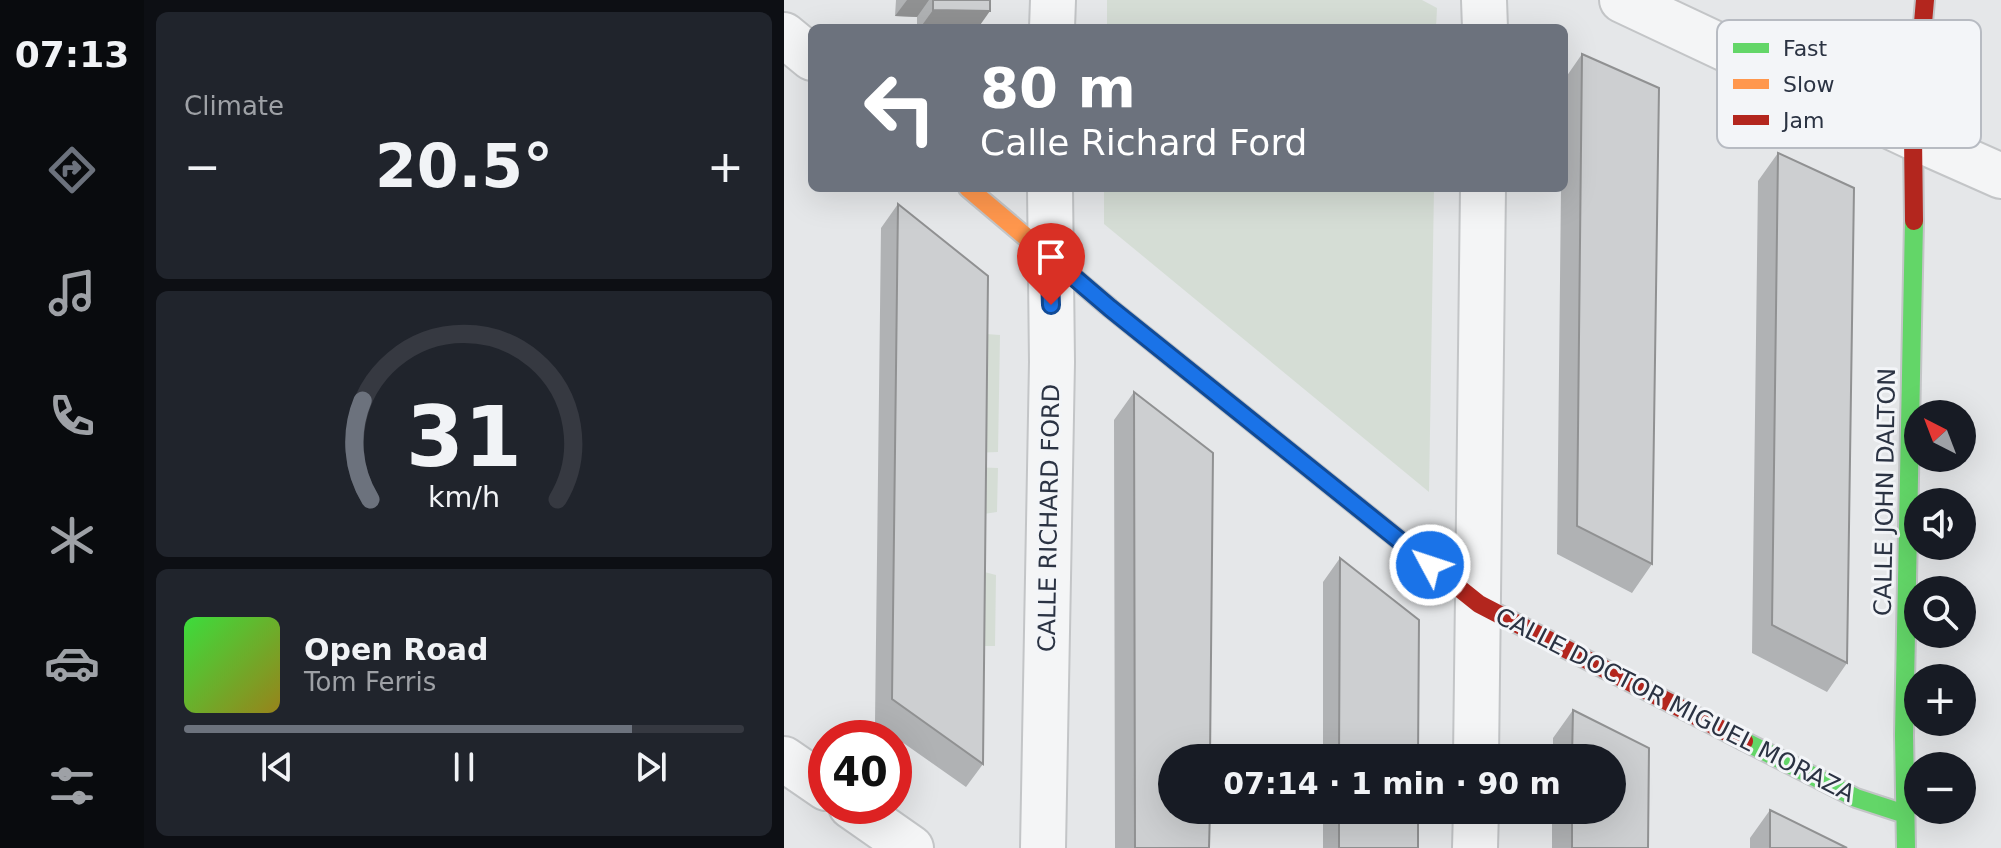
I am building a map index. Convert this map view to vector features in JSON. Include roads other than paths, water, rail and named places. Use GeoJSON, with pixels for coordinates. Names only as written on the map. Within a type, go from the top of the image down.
{"type":"FeatureCollection","features":[{"type":"Feature","properties":{"kind":"street"},"geometry":{"type":"LineString","coordinates":[[1052,24],[1053,0]]}},
{"type":"Feature","properties":{"kind":"street"},"geometry":{"type":"LineString","coordinates":[[1484,0],[1485,24]]}},
{"type":"Feature","properties":{"kind":"street"},"geometry":{"type":"LineString","coordinates":[[1622,0],[1717,45]]}},
{"type":"Feature","properties":{"kind":"street","name":"CALLE JOHN DALTON"},"geometry":{"type":"LineString","coordinates":[[1923,20],[1925,0]]}},
{"type":"Feature","properties":{"kind":"street"},"geometry":{"type":"LineString","coordinates":[[784,35],[808,55]]}},
{"type":"Feature","properties":{"kind":"street","name":"CALLE JOHN DALTON"},"geometry":{"type":"LineString","coordinates":[[1904,752],[1913,148]]}},
{"type":"Feature","properties":{"kind":"street"},"geometry":{"type":"LineString","coordinates":[[1938,148],[2001,176]]}},
{"type":"Feature","properties":{"kind":"street","name":"CALLE DOCTOR MIGUEL MORAZA"},"geometry":{"type":"LineString","coordinates":[[973,192],[1119,315],[1479,604],[1837,789],[1904,814]]}},
{"type":"Feature","properties":{"kind":"street","name":"CALLE RICHARD FORD"},"geometry":{"type":"LineString","coordinates":[[1043,848],[1052,362],[1050,192]]}},
{"type":"Feature","properties":{"kind":"street"},"geometry":{"type":"LineString","coordinates":[[1476,744],[1483,192]]}},
{"type":"Feature","properties":{"kind":"street"},"geometry":{"type":"LineString","coordinates":[[784,759],[808,776]]}},
{"type":"Feature","properties":{"kind":"street"},"geometry":{"type":"LineString","coordinates":[[877,824],[911,848]]}},
{"type":"Feature","properties":{"kind":"street"},"geometry":{"type":"LineString","coordinates":[[1475,848],[1476,824]]}},
{"type":"Feature","properties":{"kind":"street","name":"CALLE JOHN DALTON"},"geometry":{"type":"LineString","coordinates":[[1905,824],[1906,848]]}}]}
